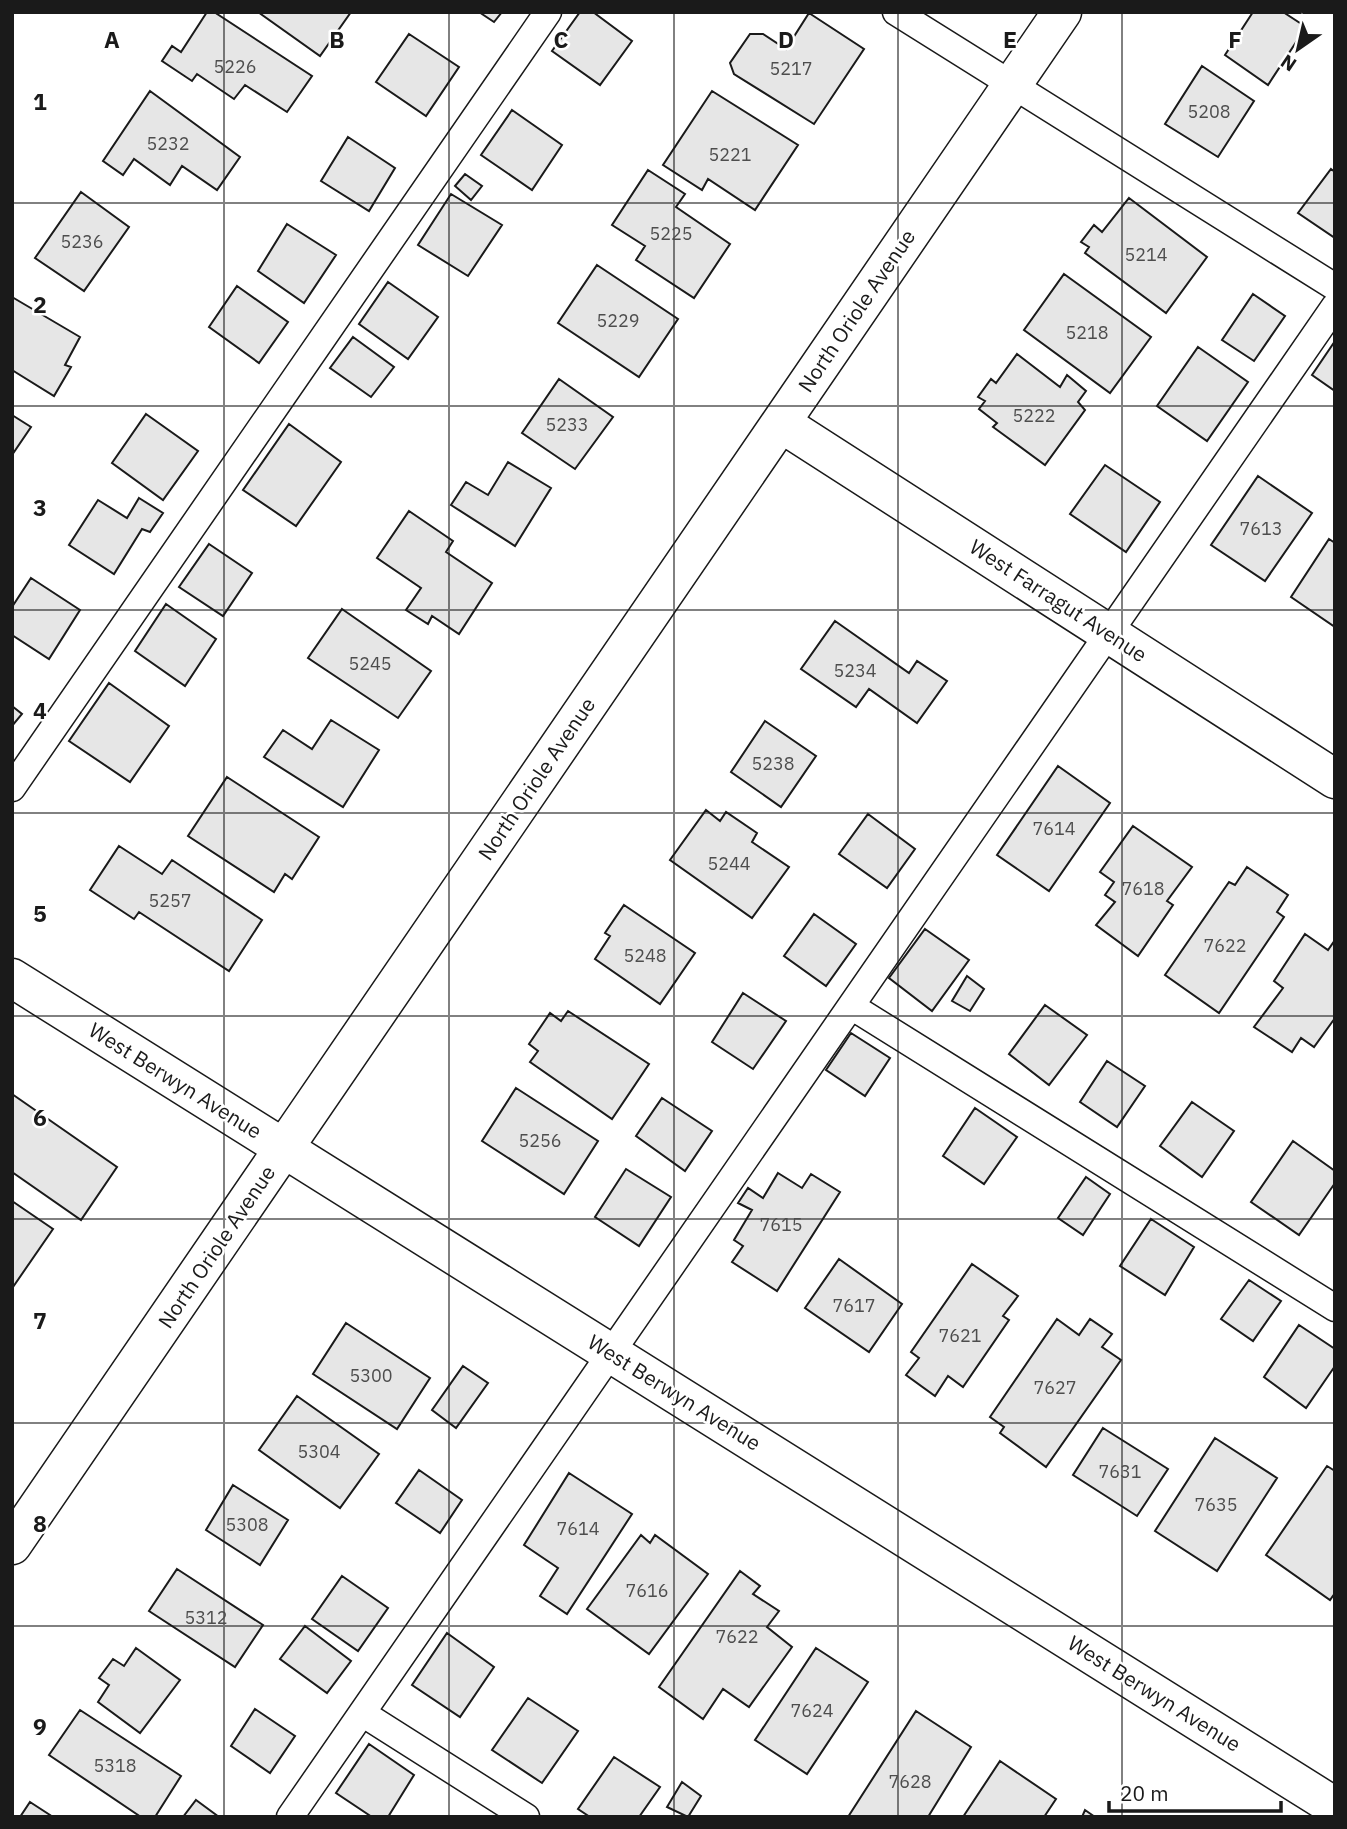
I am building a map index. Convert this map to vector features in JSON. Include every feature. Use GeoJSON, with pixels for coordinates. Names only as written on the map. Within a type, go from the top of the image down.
{"type":"FeatureCollection","features":[{"type":"Feature","properties":{"kind":"street","name":"North Oriole Avenue"},"geometry":{"type":"LineString","coordinates":[[12,1545],[1062,12]]}},
{"type":"Feature","properties":{"kind":"street","name":"West Farragut Avenue"},"geometry":{"type":"LineString","coordinates":[[781,423],[1335,779]]}},
{"type":"Feature","properties":{"kind":"street","name":"West Berwyn Avenue"},"geometry":{"type":"LineString","coordinates":[[12,978],[1335,1807]]}},
{"type":"Feature","properties":{"kind":"lane"},"geometry":{"type":"LineString","coordinates":[[12,788],[548,12]]}},
{"type":"Feature","properties":{"kind":"lane"},"geometry":{"type":"LineString","coordinates":[[896,12],[1335,287]]}},
{"type":"Feature","properties":{"kind":"lane"},"geometry":{"type":"LineString","coordinates":[[290,1817],[1335,306]]}},
{"type":"Feature","properties":{"kind":"lane"},"geometry":{"type":"LineString","coordinates":[[851,1006],[1335,1308]]}},
{"type":"Feature","properties":{"kind":"lane"},"geometry":{"type":"LineString","coordinates":[[362,1713],[526,1817]]}},
{"type":"Feature","properties":{"kind":"building"},"geometry":{"type":"Polygon","coordinates":[[[207,12],[214,12],[312,76],[287,112],[245,85],[234,99],[197,74],[192,81],[162,61],[172,46],[181,52],[207,12]]]}},
{"type":"Feature","properties":{"kind":"building"},"geometry":{"type":"Polygon","coordinates":[[[258,12],[351,12],[320,56],[258,12]]]}},
{"type":"Feature","properties":{"kind":"building"},"geometry":{"type":"Polygon","coordinates":[[[479,12],[502,12],[494,22],[479,12]]]}},
{"type":"Feature","properties":{"kind":"building"},"geometry":{"type":"Polygon","coordinates":[[[580,12],[593,12],[632,41],[600,85],[552,51],[580,12]]]}},
{"type":"Feature","properties":{"kind":"building"},"geometry":{"type":"Polygon","coordinates":[[[1253,12],[1283,12],[1306,27],[1268,85],[1225,55],[1253,12]]]}},
{"type":"Feature","properties":{"kind":"building"},"geometry":{"type":"Polygon","coordinates":[[[809,13],[864,49],[814,124],[734,74],[730,63],[750,34],[763,34],[786,49],[809,13]]]}},
{"type":"Feature","properties":{"kind":"building"},"geometry":{"type":"Polygon","coordinates":[[[409,34],[459,67],[426,116],[376,82],[409,34]]]}},
{"type":"Feature","properties":{"kind":"building"},"geometry":{"type":"Polygon","coordinates":[[[1202,66],[1254,101],[1218,157],[1165,124],[1202,66]]]}},
{"type":"Feature","properties":{"kind":"building"},"geometry":{"type":"Polygon","coordinates":[[[150,91],[240,157],[217,190],[182,166],[170,185],[134,159],[123,175],[103,161],[150,91]]]}},
{"type":"Feature","properties":{"kind":"building"},"geometry":{"type":"Polygon","coordinates":[[[712,91],[798,145],[755,210],[708,179],[702,190],[663,165],[712,91]]]}},
{"type":"Feature","properties":{"kind":"building"},"geometry":{"type":"Polygon","coordinates":[[[512,110],[562,145],[532,190],[481,155],[512,110]]]}},
{"type":"Feature","properties":{"kind":"building"},"geometry":{"type":"Polygon","coordinates":[[[348,137],[395,168],[369,211],[321,181],[348,137]]]}},
{"type":"Feature","properties":{"kind":"building"},"geometry":{"type":"Polygon","coordinates":[[[1331,169],[1335,172],[1335,238],[1298,213],[1331,169]]]}},
{"type":"Feature","properties":{"kind":"building"},"geometry":{"type":"Polygon","coordinates":[[[648,170],[685,194],[676,207],[730,244],[694,298],[636,260],[645,246],[612,225],[648,170]]]}},
{"type":"Feature","properties":{"kind":"building"},"geometry":{"type":"Polygon","coordinates":[[[465,174],[482,186],[471,200],[455,186],[465,174]]]}},
{"type":"Feature","properties":{"kind":"building"},"geometry":{"type":"Polygon","coordinates":[[[81,192],[129,227],[84,291],[35,258],[81,192]]]}},
{"type":"Feature","properties":{"kind":"building"},"geometry":{"type":"Polygon","coordinates":[[[451,194],[502,225],[468,276],[418,245],[451,194]]]}},
{"type":"Feature","properties":{"kind":"building"},"geometry":{"type":"Polygon","coordinates":[[[1129,198],[1207,257],[1166,313],[1085,253],[1089,247],[1081,242],[1094,225],[1102,232],[1129,198]]]}},
{"type":"Feature","properties":{"kind":"building"},"geometry":{"type":"Polygon","coordinates":[[[287,224],[336,255],[304,303],[258,271],[287,224]]]}},
{"type":"Feature","properties":{"kind":"building"},"geometry":{"type":"Polygon","coordinates":[[[597,265],[678,319],[639,377],[558,323],[597,265]]]}},
{"type":"Feature","properties":{"kind":"building"},"geometry":{"type":"Polygon","coordinates":[[[1064,274],[1151,337],[1110,393],[1024,330],[1064,274]]]}},
{"type":"Feature","properties":{"kind":"building"},"geometry":{"type":"Polygon","coordinates":[[[388,282],[438,317],[408,359],[359,324],[388,282]]]}},
{"type":"Feature","properties":{"kind":"building"},"geometry":{"type":"Polygon","coordinates":[[[237,286],[288,322],[259,363],[209,327],[237,286]]]}},
{"type":"Feature","properties":{"kind":"building"},"geometry":{"type":"Polygon","coordinates":[[[1253,294],[1285,316],[1254,361],[1222,340],[1253,294]]]}},
{"type":"Feature","properties":{"kind":"building"},"geometry":{"type":"Polygon","coordinates":[[[12,297],[80,337],[65,365],[71,367],[54,396],[12,370],[12,297]]]}},
{"type":"Feature","properties":{"kind":"building"},"geometry":{"type":"Polygon","coordinates":[[[353,337],[394,367],[371,397],[330,368],[353,337]]]}},
{"type":"Feature","properties":{"kind":"building"},"geometry":{"type":"Polygon","coordinates":[[[1335,341],[1335,391],[1312,375],[1335,341]]]}},
{"type":"Feature","properties":{"kind":"building"},"geometry":{"type":"Polygon","coordinates":[[[1198,347],[1248,382],[1207,441],[1157,406],[1198,347]]]}},
{"type":"Feature","properties":{"kind":"building"},"geometry":{"type":"Polygon","coordinates":[[[1017,354],[1060,387],[1067,375],[1086,391],[1078,402],[1085,410],[1045,465],[993,427],[997,423],[979,409],[985,401],[978,397],[991,379],[996,383],[1017,354]]]}},
{"type":"Feature","properties":{"kind":"building"},"geometry":{"type":"Polygon","coordinates":[[[559,379],[613,417],[575,469],[522,433],[559,379]]]}},
{"type":"Feature","properties":{"kind":"building"},"geometry":{"type":"Polygon","coordinates":[[[146,414],[198,451],[163,500],[112,463],[146,414]]]}},
{"type":"Feature","properties":{"kind":"building"},"geometry":{"type":"Polygon","coordinates":[[[12,415],[31,427],[12,455],[12,415]]]}},
{"type":"Feature","properties":{"kind":"building"},"geometry":{"type":"Polygon","coordinates":[[[289,424],[341,462],[296,526],[243,490],[289,424]]]}},
{"type":"Feature","properties":{"kind":"building"},"geometry":{"type":"Polygon","coordinates":[[[508,462],[551,488],[515,546],[451,505],[466,482],[488,495],[508,462]]]}},
{"type":"Feature","properties":{"kind":"building"},"geometry":{"type":"Polygon","coordinates":[[[1105,465],[1160,502],[1126,552],[1070,514],[1105,465]]]}},
{"type":"Feature","properties":{"kind":"building"},"geometry":{"type":"Polygon","coordinates":[[[1258,476],[1312,513],[1265,581],[1211,545],[1258,476]]]}},
{"type":"Feature","properties":{"kind":"building"},"geometry":{"type":"Polygon","coordinates":[[[139,498],[163,513],[150,532],[142,529],[114,574],[69,545],[98,500],[127,518],[139,498]]]}},
{"type":"Feature","properties":{"kind":"building"},"geometry":{"type":"Polygon","coordinates":[[[409,511],[453,541],[446,552],[492,583],[459,634],[432,616],[428,624],[406,610],[421,588],[377,558],[409,511]]]}},
{"type":"Feature","properties":{"kind":"building"},"geometry":{"type":"Polygon","coordinates":[[[1329,539],[1335,543],[1335,627],[1291,597],[1329,539]]]}},
{"type":"Feature","properties":{"kind":"building"},"geometry":{"type":"Polygon","coordinates":[[[209,544],[252,573],[223,616],[179,587],[209,544]]]}},
{"type":"Feature","properties":{"kind":"building"},"geometry":{"type":"Polygon","coordinates":[[[31,578],[80,610],[49,659],[12,635],[12,607],[31,578]]]}},
{"type":"Feature","properties":{"kind":"building"},"geometry":{"type":"Polygon","coordinates":[[[166,604],[216,639],[185,686],[135,651],[166,604]]]}},
{"type":"Feature","properties":{"kind":"building"},"geometry":{"type":"Polygon","coordinates":[[[342,609],[431,671],[398,718],[308,658],[342,609]]]}},
{"type":"Feature","properties":{"kind":"building"},"geometry":{"type":"Polygon","coordinates":[[[835,621],[909,673],[917,661],[947,681],[917,723],[869,689],[856,707],[801,669],[835,621]]]}},
{"type":"Feature","properties":{"kind":"building"},"geometry":{"type":"Polygon","coordinates":[[[109,683],[169,726],[130,782],[69,741],[109,683]]]}},
{"type":"Feature","properties":{"kind":"building"},"geometry":{"type":"Polygon","coordinates":[[[12,706],[22,714],[12,726],[12,706]]]}},
{"type":"Feature","properties":{"kind":"building"},"geometry":{"type":"Polygon","coordinates":[[[331,720],[379,750],[343,807],[264,757],[283,730],[312,749],[331,720]]]}},
{"type":"Feature","properties":{"kind":"building"},"geometry":{"type":"Polygon","coordinates":[[[765,721],[816,756],[781,807],[731,772],[765,721]]]}},
{"type":"Feature","properties":{"kind":"building"},"geometry":{"type":"Polygon","coordinates":[[[1058,766],[1110,803],[1049,891],[997,855],[1058,766]]]}},
{"type":"Feature","properties":{"kind":"building"},"geometry":{"type":"Polygon","coordinates":[[[227,777],[319,837],[292,879],[285,874],[274,892],[188,836],[227,777]]]}},
{"type":"Feature","properties":{"kind":"building"},"geometry":{"type":"Polygon","coordinates":[[[706,810],[720,821],[726,812],[757,833],[752,842],[789,867],[752,918],[670,860],[706,810]]]}},
{"type":"Feature","properties":{"kind":"building"},"geometry":{"type":"Polygon","coordinates":[[[868,814],[915,849],[887,888],[839,854],[868,814]]]}},
{"type":"Feature","properties":{"kind":"building"},"geometry":{"type":"Polygon","coordinates":[[[1133,826],[1192,867],[1167,901],[1173,905],[1138,956],[1096,925],[1115,902],[1105,895],[1114,882],[1100,872],[1133,826]]]}},
{"type":"Feature","properties":{"kind":"building"},"geometry":{"type":"Polygon","coordinates":[[[119,846],[162,874],[172,860],[262,920],[229,971],[139,912],[134,919],[90,890],[119,846]]]}},
{"type":"Feature","properties":{"kind":"building"},"geometry":{"type":"Polygon","coordinates":[[[1247,867],[1288,895],[1277,912],[1284,917],[1219,1013],[1165,975],[1229,882],[1235,885],[1247,867]]]}},
{"type":"Feature","properties":{"kind":"building"},"geometry":{"type":"Polygon","coordinates":[[[624,905],[695,953],[660,1004],[595,959],[610,936],[605,933],[624,905]]]}},
{"type":"Feature","properties":{"kind":"building"},"geometry":{"type":"Polygon","coordinates":[[[814,914],[856,944],[826,986],[784,956],[814,914]]]}},
{"type":"Feature","properties":{"kind":"building"},"geometry":{"type":"Polygon","coordinates":[[[925,929],[969,960],[932,1011],[889,978],[925,929]]]}},
{"type":"Feature","properties":{"kind":"building"},"geometry":{"type":"Polygon","coordinates":[[[1305,934],[1328,950],[1335,940],[1335,1018],[1314,1047],[1301,1038],[1292,1052],[1254,1027],[1283,988],[1274,981],[1305,934]]]}},
{"type":"Feature","properties":{"kind":"building"},"geometry":{"type":"Polygon","coordinates":[[[967,976],[984,989],[970,1011],[952,1001],[967,976]]]}},
{"type":"Feature","properties":{"kind":"building"},"geometry":{"type":"Polygon","coordinates":[[[743,993],[786,1021],[753,1069],[712,1042],[743,993]]]}},
{"type":"Feature","properties":{"kind":"building"},"geometry":{"type":"Polygon","coordinates":[[[1045,1005],[1087,1035],[1049,1085],[1009,1054],[1045,1005]]]}},
{"type":"Feature","properties":{"kind":"building"},"geometry":{"type":"Polygon","coordinates":[[[568,1011],[649,1064],[612,1119],[530,1062],[538,1051],[529,1044],[550,1013],[561,1021],[568,1011]]]}},
{"type":"Feature","properties":{"kind":"building"},"geometry":{"type":"Polygon","coordinates":[[[851,1033],[890,1058],[865,1096],[826,1070],[851,1033]]]}},
{"type":"Feature","properties":{"kind":"building"},"geometry":{"type":"Polygon","coordinates":[[[1107,1061],[1145,1086],[1117,1127],[1080,1102],[1107,1061]]]}},
{"type":"Feature","properties":{"kind":"building"},"geometry":{"type":"Polygon","coordinates":[[[516,1088],[598,1141],[564,1194],[482,1141],[516,1088]]]}},
{"type":"Feature","properties":{"kind":"building"},"geometry":{"type":"Polygon","coordinates":[[[12,1094],[117,1167],[81,1220],[12,1172],[12,1094]]]}},
{"type":"Feature","properties":{"kind":"building"},"geometry":{"type":"Polygon","coordinates":[[[662,1098],[712,1131],[685,1171],[636,1136],[662,1098]]]}},
{"type":"Feature","properties":{"kind":"building"},"geometry":{"type":"Polygon","coordinates":[[[1192,1102],[1234,1131],[1202,1177],[1160,1146],[1192,1102]]]}},
{"type":"Feature","properties":{"kind":"building"},"geometry":{"type":"Polygon","coordinates":[[[975,1108],[1017,1137],[984,1184],[943,1156],[975,1108]]]}},
{"type":"Feature","properties":{"kind":"building"},"geometry":{"type":"Polygon","coordinates":[[[1293,1141],[1335,1171],[1335,1183],[1299,1235],[1251,1202],[1293,1141]]]}},
{"type":"Feature","properties":{"kind":"building"},"geometry":{"type":"Polygon","coordinates":[[[626,1169],[671,1197],[639,1246],[595,1217],[626,1169]]]}},
{"type":"Feature","properties":{"kind":"building"},"geometry":{"type":"Polygon","coordinates":[[[778,1173],[802,1188],[811,1174],[840,1192],[777,1291],[732,1262],[743,1246],[734,1240],[752,1210],[738,1203],[748,1188],[763,1198],[778,1173]]]}},
{"type":"Feature","properties":{"kind":"building"},"geometry":{"type":"Polygon","coordinates":[[[1086,1177],[1110,1194],[1083,1235],[1058,1218],[1086,1177]]]}},
{"type":"Feature","properties":{"kind":"building"},"geometry":{"type":"Polygon","coordinates":[[[12,1201],[53,1229],[13,1287],[12,1287],[12,1201]]]}},
{"type":"Feature","properties":{"kind":"building"},"geometry":{"type":"Polygon","coordinates":[[[1151,1219],[1194,1247],[1165,1295],[1120,1266],[1151,1219]]]}},
{"type":"Feature","properties":{"kind":"building"},"geometry":{"type":"Polygon","coordinates":[[[839,1259],[902,1304],[869,1352],[805,1308],[839,1259]]]}},
{"type":"Feature","properties":{"kind":"building"},"geometry":{"type":"Polygon","coordinates":[[[972,1264],[1018,1296],[1003,1316],[1009,1320],[963,1387],[948,1376],[935,1396],[906,1375],[919,1358],[911,1352],[972,1264]]]}},
{"type":"Feature","properties":{"kind":"building"},"geometry":{"type":"Polygon","coordinates":[[[1249,1280],[1281,1301],[1253,1341],[1221,1319],[1249,1280]]]}},
{"type":"Feature","properties":{"kind":"building"},"geometry":{"type":"Polygon","coordinates":[[[1057,1319],[1079,1335],[1090,1319],[1112,1334],[1102,1347],[1121,1360],[1046,1467],[1000,1433],[1004,1427],[990,1417],[1057,1319]]]}},
{"type":"Feature","properties":{"kind":"building"},"geometry":{"type":"Polygon","coordinates":[[[346,1323],[430,1378],[397,1429],[313,1374],[346,1323]]]}},
{"type":"Feature","properties":{"kind":"building"},"geometry":{"type":"Polygon","coordinates":[[[1299,1325],[1335,1349],[1335,1366],[1306,1408],[1264,1377],[1299,1325]]]}},
{"type":"Feature","properties":{"kind":"building"},"geometry":{"type":"Polygon","coordinates":[[[463,1366],[488,1383],[456,1428],[432,1410],[463,1366]]]}},
{"type":"Feature","properties":{"kind":"building"},"geometry":{"type":"Polygon","coordinates":[[[297,1396],[379,1454],[340,1508],[259,1450],[297,1396]]]}},
{"type":"Feature","properties":{"kind":"building"},"geometry":{"type":"Polygon","coordinates":[[[1103,1428],[1168,1469],[1137,1516],[1073,1475],[1103,1428]]]}},
{"type":"Feature","properties":{"kind":"building"},"geometry":{"type":"Polygon","coordinates":[[[1215,1438],[1277,1478],[1217,1571],[1155,1531],[1215,1438]]]}},
{"type":"Feature","properties":{"kind":"building"},"geometry":{"type":"Polygon","coordinates":[[[1327,1466],[1335,1471],[1335,1593],[1330,1600],[1266,1555],[1327,1466]]]}},
{"type":"Feature","properties":{"kind":"building"},"geometry":{"type":"Polygon","coordinates":[[[419,1470],[462,1500],[440,1533],[396,1503],[419,1470]]]}},
{"type":"Feature","properties":{"kind":"building"},"geometry":{"type":"Polygon","coordinates":[[[569,1473],[632,1514],[567,1614],[540,1596],[558,1568],[524,1545],[569,1473]]]}},
{"type":"Feature","properties":{"kind":"building"},"geometry":{"type":"Polygon","coordinates":[[[233,1485],[288,1520],[260,1565],[206,1530],[233,1485]]]}},
{"type":"Feature","properties":{"kind":"building"},"geometry":{"type":"Polygon","coordinates":[[[641,1535],[650,1543],[655,1535],[708,1574],[649,1654],[587,1609],[641,1535]]]}},
{"type":"Feature","properties":{"kind":"building"},"geometry":{"type":"Polygon","coordinates":[[[177,1569],[263,1625],[235,1667],[149,1611],[177,1569]]]}},
{"type":"Feature","properties":{"kind":"building"},"geometry":{"type":"Polygon","coordinates":[[[740,1571],[760,1586],[753,1594],[779,1611],[767,1627],[792,1647],[749,1707],[723,1689],[703,1719],[659,1687],[740,1571]]]}},
{"type":"Feature","properties":{"kind":"building"},"geometry":{"type":"Polygon","coordinates":[[[342,1576],[388,1608],[358,1651],[312,1619],[342,1576]]]}},
{"type":"Feature","properties":{"kind":"building"},"geometry":{"type":"Polygon","coordinates":[[[305,1626],[351,1661],[327,1693],[280,1659],[305,1626]]]}},
{"type":"Feature","properties":{"kind":"building"},"geometry":{"type":"Polygon","coordinates":[[[447,1633],[494,1667],[460,1717],[412,1685],[447,1633]]]}},
{"type":"Feature","properties":{"kind":"building"},"geometry":{"type":"Polygon","coordinates":[[[136,1648],[180,1680],[140,1733],[98,1702],[109,1685],[99,1678],[113,1659],[124,1666],[136,1648]]]}},
{"type":"Feature","properties":{"kind":"building"},"geometry":{"type":"Polygon","coordinates":[[[816,1648],[868,1682],[807,1774],[755,1740],[816,1648]]]}},
{"type":"Feature","properties":{"kind":"building"},"geometry":{"type":"Polygon","coordinates":[[[528,1698],[578,1731],[542,1783],[492,1750],[528,1698]]]}},
{"type":"Feature","properties":{"kind":"building"},"geometry":{"type":"Polygon","coordinates":[[[255,1709],[295,1736],[270,1773],[231,1746],[255,1709]]]}},
{"type":"Feature","properties":{"kind":"building"},"geometry":{"type":"Polygon","coordinates":[[[80,1710],[181,1776],[155,1817],[141,1817],[49,1755],[80,1710]]]}},
{"type":"Feature","properties":{"kind":"building"},"geometry":{"type":"Polygon","coordinates":[[[916,1711],[971,1747],[928,1817],[848,1817],[916,1711]]]}},
{"type":"Feature","properties":{"kind":"building"},"geometry":{"type":"Polygon","coordinates":[[[369,1744],[414,1775],[388,1817],[372,1817],[336,1793],[369,1744]]]}},
{"type":"Feature","properties":{"kind":"building"},"geometry":{"type":"Polygon","coordinates":[[[614,1757],[660,1787],[639,1817],[590,1817],[578,1809],[614,1757]]]}},
{"type":"Feature","properties":{"kind":"building"},"geometry":{"type":"Polygon","coordinates":[[[1000,1761],[1056,1799],[1044,1817],[963,1817],[1000,1761]]]}},
{"type":"Feature","properties":{"kind":"building"},"geometry":{"type":"Polygon","coordinates":[[[682,1782],[701,1796],[688,1817],[667,1807],[682,1782]]]}},
{"type":"Feature","properties":{"kind":"building"},"geometry":{"type":"Polygon","coordinates":[[[196,1800],[219,1817],[183,1817],[196,1800]]]}},
{"type":"Feature","properties":{"kind":"building"},"geometry":{"type":"Polygon","coordinates":[[[30,1802],[53,1817],[20,1817],[30,1802]]]}},
{"type":"Feature","properties":{"kind":"building"},"geometry":{"type":"Polygon","coordinates":[[[1085,1810],[1095,1817],[1082,1817],[1085,1810]]]}}]}
